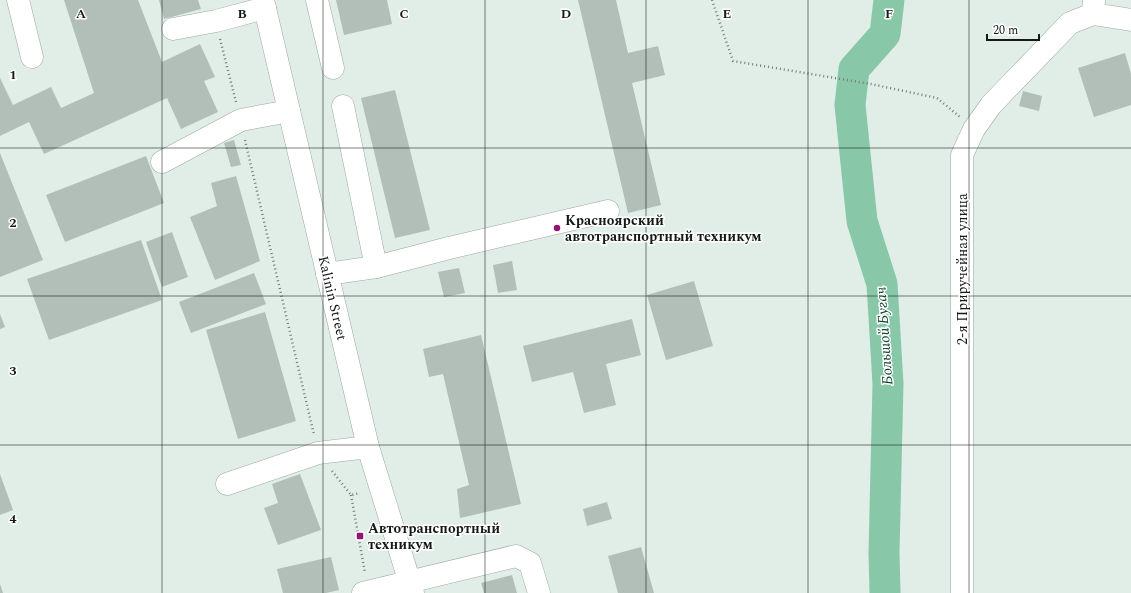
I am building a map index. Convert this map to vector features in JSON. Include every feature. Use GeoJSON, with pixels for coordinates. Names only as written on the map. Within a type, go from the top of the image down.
{"type":"FeatureCollection","features":[{"type":"Feature","properties":{"kind":"street"},"geometry":{"type":"LineString","coordinates":[[18,0],[32,57]]}},
{"type":"Feature","properties":{"kind":"street"},"geometry":{"type":"LineString","coordinates":[[317,0],[333,68]]}},
{"type":"Feature","properties":{"kind":"street"},"geometry":{"type":"LineString","coordinates":[[173,29],[216,21],[264,4]]}},
{"type":"Feature","properties":{"kind":"street","name":"Kalinin Street"},"geometry":{"type":"LineString","coordinates":[[264,4],[368,447],[412,587]]}},
{"type":"Feature","properties":{"kind":"street"},"geometry":{"type":"LineString","coordinates":[[1094,7],[1131,20]]}},
{"type":"Feature","properties":{"kind":"street","name":"2-я Приручейная улица"},"geometry":{"type":"LineString","coordinates":[[962,593],[962,155],[974,129],[991,105],[1070,23],[1094,7]]}},
{"type":"Feature","properties":{"kind":"street"},"geometry":{"type":"LineString","coordinates":[[343,106],[376,267]]}},
{"type":"Feature","properties":{"kind":"street"},"geometry":{"type":"LineString","coordinates":[[162,162],[241,120],[289,111]]}},
{"type":"Feature","properties":{"kind":"street"},"geometry":{"type":"LineString","coordinates":[[327,274],[376,267],[449,248],[608,211]]}},
{"type":"Feature","properties":{"kind":"street"},"geometry":{"type":"LineString","coordinates":[[227,484],[318,453],[368,447]]}},
{"type":"Feature","properties":{"kind":"street"},"geometry":{"type":"LineString","coordinates":[[366,592],[412,587],[516,556],[530,562],[538,593]]}},
{"type":"Feature","properties":{"kind":"path"},"geometry":{"type":"LineString","coordinates":[[712,0],[733,61],[827,76],[937,98],[974,129]]}},
{"type":"Feature","properties":{"kind":"path"},"geometry":{"type":"LineString","coordinates":[[216,21],[241,120],[318,453],[351,495],[366,592]]}},
{"type":"Feature","properties":{"kind":"path"},"geometry":{"type":"LineString","coordinates":[[351,495],[360,494]]}},
{"type":"Feature","properties":{"kind":"building"},"geometry":{"type":"Polygon","coordinates":[[[64,0],[138,0],[162,62],[200,44],[215,77],[204,81],[218,112],[181,129],[167,98],[44,154],[29,122],[0,136],[0,78],[13,105],[51,87],[61,108],[94,93],[64,0]]]}},
{"type":"Feature","properties":{"kind":"building"},"geometry":{"type":"Polygon","coordinates":[[[159,0],[198,0],[201,9],[164,19],[159,0]]]}},
{"type":"Feature","properties":{"kind":"building"},"geometry":{"type":"Polygon","coordinates":[[[336,0],[387,0],[392,24],[344,35],[336,0]]]}},
{"type":"Feature","properties":{"kind":"building"},"geometry":{"type":"Polygon","coordinates":[[[578,0],[616,0],[628,53],[658,46],[665,75],[632,83],[661,205],[628,213],[578,0]]]}},
{"type":"Feature","properties":{"kind":"building"},"geometry":{"type":"Polygon","coordinates":[[[1125,53],[1131,74],[1131,105],[1094,117],[1078,68],[1125,53]]]}},
{"type":"Feature","properties":{"kind":"building"},"geometry":{"type":"Polygon","coordinates":[[[395,90],[430,230],[395,238],[361,98],[395,90]]]}},
{"type":"Feature","properties":{"kind":"building"},"geometry":{"type":"Polygon","coordinates":[[[1023,91],[1042,96],[1039,111],[1019,106],[1023,91]]]}},
{"type":"Feature","properties":{"kind":"building"},"geometry":{"type":"Polygon","coordinates":[[[234,140],[241,165],[231,167],[224,143],[234,140]]]}},
{"type":"Feature","properties":{"kind":"building"},"geometry":{"type":"Polygon","coordinates":[[[0,153],[43,260],[0,277],[0,153]]]}},
{"type":"Feature","properties":{"kind":"building"},"geometry":{"type":"Polygon","coordinates":[[[146,156],[164,203],[65,242],[46,195],[146,156]]]}},
{"type":"Feature","properties":{"kind":"building"},"geometry":{"type":"Polygon","coordinates":[[[236,176],[260,261],[215,280],[190,217],[217,206],[211,183],[236,176]]]}},
{"type":"Feature","properties":{"kind":"building"},"geometry":{"type":"Polygon","coordinates":[[[172,232],[188,277],[162,287],[146,242],[172,232]]]}},
{"type":"Feature","properties":{"kind":"building"},"geometry":{"type":"Polygon","coordinates":[[[141,240],[162,300],[49,340],[27,279],[141,240]]]}},
{"type":"Feature","properties":{"kind":"building"},"geometry":{"type":"Polygon","coordinates":[[[512,261],[517,290],[498,293],[493,265],[512,261]]]}},
{"type":"Feature","properties":{"kind":"building"},"geometry":{"type":"Polygon","coordinates":[[[459,268],[465,293],[444,297],[438,272],[459,268]]]}},
{"type":"Feature","properties":{"kind":"building"},"geometry":{"type":"Polygon","coordinates":[[[254,273],[266,304],[191,333],[179,302],[254,273]]]}},
{"type":"Feature","properties":{"kind":"building"},"geometry":{"type":"Polygon","coordinates":[[[694,281],[713,346],[666,360],[647,295],[694,281]]]}},
{"type":"Feature","properties":{"kind":"building"},"geometry":{"type":"Polygon","coordinates":[[[265,312],[296,421],[238,439],[206,330],[265,312]]]}},
{"type":"Feature","properties":{"kind":"building"},"geometry":{"type":"Polygon","coordinates":[[[0,314],[5,327],[0,329],[0,314]]]}},
{"type":"Feature","properties":{"kind":"building"},"geometry":{"type":"Polygon","coordinates":[[[632,319],[641,355],[606,364],[616,405],[584,413],[573,372],[532,382],[523,346],[632,319]]]}},
{"type":"Feature","properties":{"kind":"building"},"geometry":{"type":"Polygon","coordinates":[[[481,335],[521,504],[460,518],[457,489],[469,485],[443,374],[429,377],[423,349],[481,335]]]}},
{"type":"Feature","properties":{"kind":"building"},"geometry":{"type":"Polygon","coordinates":[[[0,474],[13,510],[0,515],[0,474]]]}},
{"type":"Feature","properties":{"kind":"building"},"geometry":{"type":"Polygon","coordinates":[[[300,474],[321,530],[278,545],[264,508],[278,503],[272,484],[300,474]]]}},
{"type":"Feature","properties":{"kind":"building"},"geometry":{"type":"Polygon","coordinates":[[[607,502],[612,519],[587,526],[583,509],[607,502]]]}},
{"type":"Feature","properties":{"kind":"building"},"geometry":{"type":"Polygon","coordinates":[[[641,547],[654,593],[618,593],[608,556],[641,547]]]}},
{"type":"Feature","properties":{"kind":"building"},"geometry":{"type":"Polygon","coordinates":[[[331,557],[339,590],[326,593],[283,593],[277,569],[331,557]]]}},
{"type":"Feature","properties":{"kind":"building"},"geometry":{"type":"Polygon","coordinates":[[[512,575],[517,593],[484,593],[481,583],[512,575]]]}},
{"type":"Feature","properties":{"kind":"building"},"geometry":{"type":"Polygon","coordinates":[[[0,584],[3,593],[0,593],[0,584]]]}},
{"type":"Feature","properties":{"kind":"waterway","name":"Большой Бугач"},"geometry":{"type":"LineString","coordinates":[[885,593],[884,553],[888,384],[882,284],[862,221],[850,105],[854,69],[885,34],[889,0]]}},
{"type":"Feature","properties":{"kind":"place","name":"Красноярский автотранспортный техникум"},"geometry":{"type":"Point","coordinates":[557,228]}},
{"type":"Feature","properties":{"kind":"place","name":"Автотранспортный техникум"},"geometry":{"type":"Point","coordinates":[360,536]}}]}
